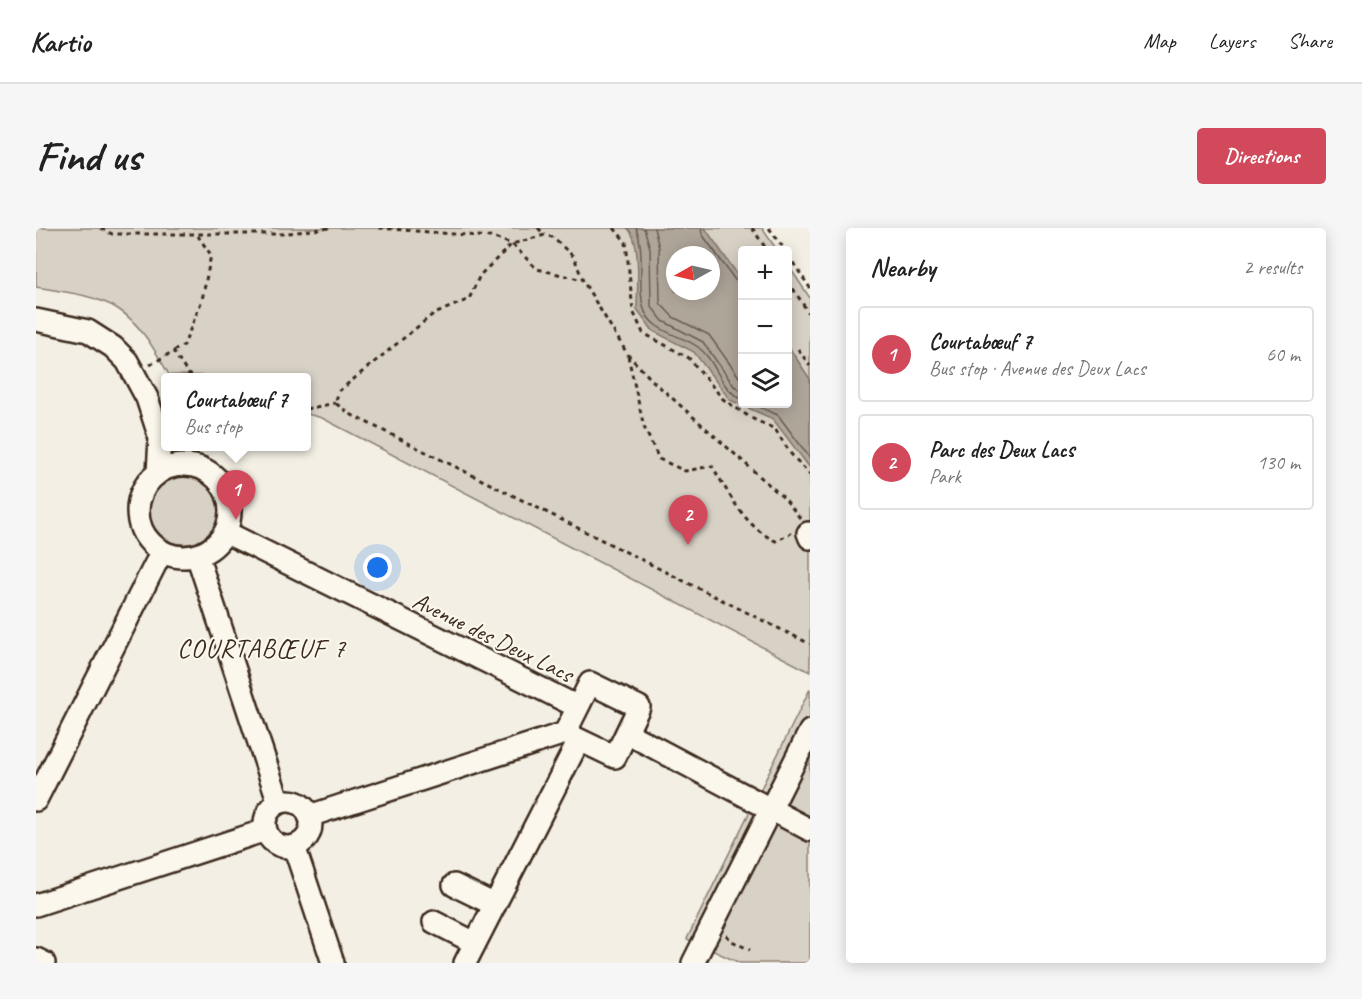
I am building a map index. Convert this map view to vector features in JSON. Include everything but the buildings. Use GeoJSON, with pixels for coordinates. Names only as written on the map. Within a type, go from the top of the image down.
{"type":"FeatureCollection","features":[{"type":"Feature","properties":{"kind":"street"},"geometry":{"type":"LineString","coordinates":[[36,320],[88,331],[113,347],[135,374],[161,436]]}},
{"type":"Feature","properties":{"kind":"street"},"geometry":{"type":"LineString","coordinates":[[158,473],[162,451]]}},
{"type":"Feature","properties":{"kind":"street"},"geometry":{"type":"LineString","coordinates":[[171,451],[182,465]]}},
{"type":"Feature","properties":{"kind":"street"},"geometry":{"type":"LineString","coordinates":[[182,465],[196,466],[208,471],[226,492],[230,519],[225,532],[208,550],[185,557],[162,551],[146,535],[138,513],[140,498],[147,484],[158,473],[182,465]]}},
{"type":"Feature","properties":{"kind":"street","name":"Avenue des Deux Lacs"},"geometry":{"type":"LineString","coordinates":[[225,532],[578,707]]}},
{"type":"Feature","properties":{"kind":"street"},"geometry":{"type":"LineString","coordinates":[[36,800],[162,551]]}},
{"type":"Feature","properties":{"kind":"street"},"geometry":{"type":"LineString","coordinates":[[197,555],[279,802]]}},
{"type":"Feature","properties":{"kind":"street","name":"Avenue des Deux Lacs"},"geometry":{"type":"LineString","coordinates":[[590,683],[639,707],[627,733],[615,757],[572,736],[578,707],[590,683]]}},
{"type":"Feature","properties":{"kind":"street"},"geometry":{"type":"LineString","coordinates":[[693,963],[772,811],[810,731]]}},
{"type":"Feature","properties":{"kind":"street"},"geometry":{"type":"LineString","coordinates":[[627,733],[772,811],[808,826]]}},
{"type":"Feature","properties":{"kind":"street"},"geometry":{"type":"LineString","coordinates":[[309,816],[572,736]]}},
{"type":"Feature","properties":{"kind":"street"},"geometry":{"type":"LineString","coordinates":[[465,963],[495,905],[572,736]]}},
{"type":"Feature","properties":{"kind":"street"},"geometry":{"type":"LineString","coordinates":[[286,801],[301,805],[309,816],[311,824],[306,838],[294,846],[280,845],[269,836],[266,830],[266,817],[279,802],[286,801]]}},
{"type":"Feature","properties":{"kind":"street"},"geometry":{"type":"LineString","coordinates":[[36,905],[266,830]]}},
{"type":"Feature","properties":{"kind":"street"},"geometry":{"type":"LineString","coordinates":[[294,846],[333,963]]}},
{"type":"Feature","properties":{"kind":"street"},"geometry":{"type":"LineString","coordinates":[[454,885],[495,905]]}},
{"type":"Feature","properties":{"kind":"street"},"geometry":{"type":"LineString","coordinates":[[434,922],[475,943]]}},
{"type":"Feature","properties":{"kind":"street"},"geometry":{"type":"LineString","coordinates":[[36,959],[44,963]]}},
{"type":"Feature","properties":{"kind":"path"},"geometry":{"type":"LineString","coordinates":[[101,228],[112,234],[198,236],[281,234],[329,228]]}},
{"type":"Feature","properties":{"kind":"path"},"geometry":{"type":"LineString","coordinates":[[184,228],[188,235]]}},
{"type":"Feature","properties":{"kind":"path"},"geometry":{"type":"LineString","coordinates":[[379,228],[491,237],[512,244],[537,268],[583,280]]}},
{"type":"Feature","properties":{"kind":"path"},"geometry":{"type":"LineString","coordinates":[[538,228],[574,257],[583,280],[628,355],[654,382],[784,499],[808,532],[776,541],[763,536],[748,522],[712,466],[686,471],[659,459],[644,427],[628,355]]}},
{"type":"Feature","properties":{"kind":"path"},"geometry":{"type":"LineString","coordinates":[[614,228],[626,242],[633,311],[643,333],[689,358],[723,399],[775,429],[791,454],[810,475]]}},
{"type":"Feature","properties":{"kind":"path"},"geometry":{"type":"LineString","coordinates":[[752,228],[764,246]]}},
{"type":"Feature","properties":{"kind":"path"},"geometry":{"type":"LineString","coordinates":[[769,228],[782,246]]}},
{"type":"Feature","properties":{"kind":"path"},"geometry":{"type":"LineString","coordinates":[[335,403],[339,391],[432,315],[469,299],[480,275],[512,244],[545,235]]}},
{"type":"Feature","properties":{"kind":"path"},"geometry":{"type":"LineString","coordinates":[[135,374],[184,345],[202,300],[212,255],[198,236]]}},
{"type":"Feature","properties":{"kind":"path"},"geometry":{"type":"LineString","coordinates":[[792,261],[810,288]]}},
{"type":"Feature","properties":{"kind":"path"},"geometry":{"type":"LineString","coordinates":[[792,287],[810,315]]}},
{"type":"Feature","properties":{"kind":"path"},"geometry":{"type":"LineString","coordinates":[[798,349],[810,366]]}},
{"type":"Feature","properties":{"kind":"path"},"geometry":{"type":"LineString","coordinates":[[173,351],[187,373]]}},
{"type":"Feature","properties":{"kind":"path"},"geometry":{"type":"LineString","coordinates":[[311,408],[335,403],[352,415],[810,644]]}},
{"type":"Feature","properties":{"kind":"path"},"geometry":{"type":"LineString","coordinates":[[715,923],[732,941],[750,950]]}},
{"type":"Feature","properties":{"kind":"shaded area"},"geometry":{"type":"Polygon","coordinates":[[[36,228],[762,228],[774,246],[738,246],[738,408],[792,408],[792,271],[810,298],[810,672],[322,418],[311,415],[311,373],[168,373],[134,322],[109,304],[89,297],[36,287],[36,228]]]}},
{"type":"Feature","properties":{"kind":"shaded area"},"geometry":{"type":"Polygon","coordinates":[[[184,474],[197,477],[209,484],[216,496],[219,509],[216,522],[209,534],[197,541],[184,544],[171,541],[159,534],[152,522],[149,509],[152,496],[159,484],[171,477],[184,474]]]}},
{"type":"Feature","properties":{"kind":"shaded area"},"geometry":{"type":"Polygon","coordinates":[[[810,689],[810,963],[740,963],[687,939],[810,689]]]}},
{"type":"Feature","properties":{"kind":"water"},"geometry":{"type":"Polygon","coordinates":[[[627,228],[705,228],[718,246],[666,246],[666,300],[720,300],[720,249],[738,275],[738,404],[730,400],[694,352],[653,331],[637,309],[638,266],[635,243],[627,228]]]}},
{"type":"Feature","properties":{"kind":"water"},"geometry":{"type":"Polygon","coordinates":[[[792,352],[810,379],[810,468],[773,419],[748,408],[792,408],[792,352]]]}},
{"type":"Feature","properties":{"kind":"place","name":"Courtabœuf 7"},"geometry":{"type":"Point","coordinates":[236,520]}},
{"type":"Feature","properties":{"kind":"place","name":"Parc des Deux Lacs"},"geometry":{"type":"Point","coordinates":[688,545]}},
{"type":"Feature","properties":{"kind":"district","name":"COURTABŒUF 7"},"geometry":{"type":"Point","coordinates":[262,648]}}]}
